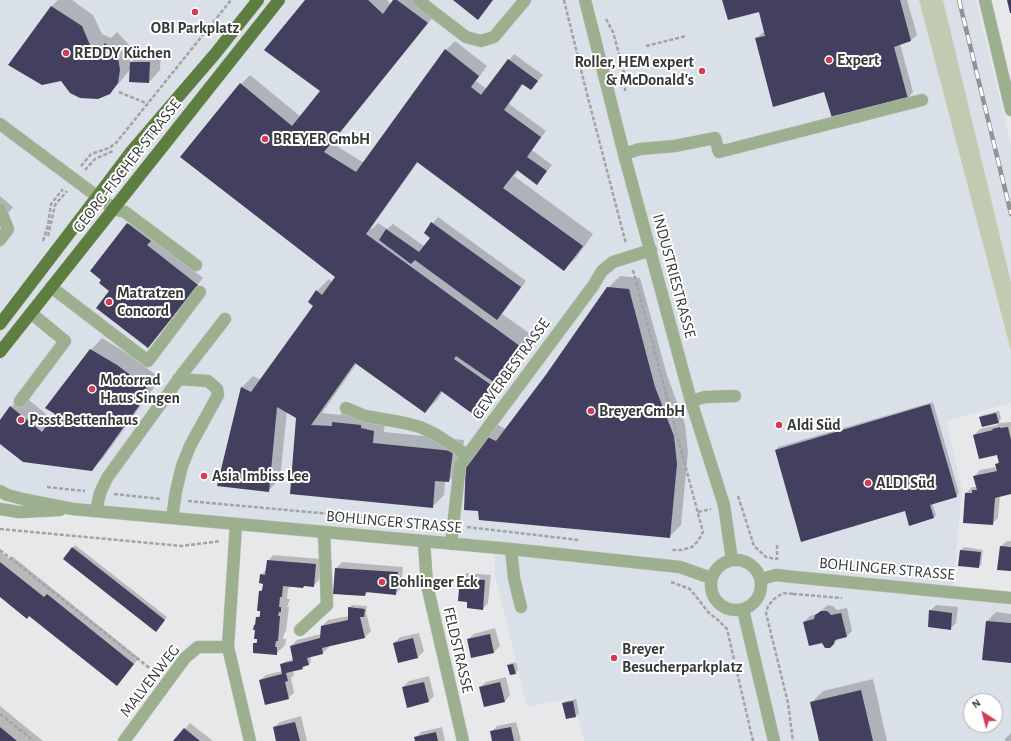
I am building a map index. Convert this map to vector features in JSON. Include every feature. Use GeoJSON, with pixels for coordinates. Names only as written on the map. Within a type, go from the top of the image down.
{"type":"FeatureCollection","features":[{"type":"Feature","properties":{"kind":"main road","name":"GEORG-FISCHER-STRASSE"},"geometry":{"type":"LineString","coordinates":[[0,324],[130,153],[215,54],[258,0]]}},
{"type":"Feature","properties":{"kind":"main road","name":"GEORG-FISCHER-STRASSE"},"geometry":{"type":"LineString","coordinates":[[0,352],[278,0]]}},
{"type":"Feature","properties":{"kind":"street"},"geometry":{"type":"LineString","coordinates":[[419,0],[466,37],[481,41],[494,37],[525,0]]}},
{"type":"Feature","properties":{"kind":"street","name":"INDUSTRIESTRASSE"},"geometry":{"type":"LineString","coordinates":[[585,0],[624,154],[691,401],[724,505],[732,560]]}},
{"type":"Feature","properties":{"kind":"street"},"geometry":{"type":"LineString","coordinates":[[985,0],[1007,77],[1011,110]]}},
{"type":"Feature","properties":{"kind":"street"},"geometry":{"type":"LineString","coordinates":[[624,154],[640,149],[675,146],[715,138],[719,152],[922,100]]}},
{"type":"Feature","properties":{"kind":"street"},"geometry":{"type":"LineString","coordinates":[[0,124],[97,197],[114,209],[124,212],[196,265]]}},
{"type":"Feature","properties":{"kind":"street"},"geometry":{"type":"LineString","coordinates":[[0,209],[8,229],[0,240]]}},
{"type":"Feature","properties":{"kind":"street","name":"GEWERBESTRASSE"},"geometry":{"type":"LineString","coordinates":[[451,544],[460,464],[602,271],[612,262],[651,250]]}},
{"type":"Feature","properties":{"kind":"street"},"geometry":{"type":"LineString","coordinates":[[51,287],[148,361],[200,292]]}},
{"type":"Feature","properties":{"kind":"street"},"geometry":{"type":"LineString","coordinates":[[20,401],[65,341],[31,313]]}},
{"type":"Feature","properties":{"kind":"street"},"geometry":{"type":"LineString","coordinates":[[96,511],[100,493],[107,478],[178,380],[225,319]]}},
{"type":"Feature","properties":{"kind":"street"},"geometry":{"type":"LineString","coordinates":[[172,518],[174,500],[182,466],[190,446],[218,395],[217,389],[208,381],[178,380]]}},
{"type":"Feature","properties":{"kind":"street"},"geometry":{"type":"LineString","coordinates":[[691,401],[705,397],[735,396]]}},
{"type":"Feature","properties":{"kind":"street"},"geometry":{"type":"LineString","coordinates":[[346,408],[365,416],[420,427],[435,434],[467,455]]}},
{"type":"Feature","properties":{"kind":"street","name":"BOHLINGER STRASSE"},"geometry":{"type":"LineString","coordinates":[[0,491],[7,495],[27,500],[73,509],[511,549],[680,567],[711,578]]}},
{"type":"Feature","properties":{"kind":"street","name":"BOHLINGER STRASSE"},"geometry":{"type":"LineString","coordinates":[[0,509],[19,512],[43,512],[73,509]]}},
{"type":"Feature","properties":{"kind":"street"},"geometry":{"type":"LineString","coordinates":[[236,524],[228,647],[250,741]]}},
{"type":"Feature","properties":{"kind":"street"},"geometry":{"type":"LineString","coordinates":[[300,630],[326,605],[324,532]]}},
{"type":"Feature","properties":{"kind":"street","name":"FELDSTRASSE"},"geometry":{"type":"LineString","coordinates":[[424,541],[427,585],[463,741]]}},
{"type":"Feature","properties":{"kind":"street"},"geometry":{"type":"LineString","coordinates":[[511,549],[514,578],[521,607]]}},
{"type":"Feature","properties":{"kind":"street"},"geometry":{"type":"LineString","coordinates":[[732,560],[746,562],[757,571],[761,579],[760,592],[757,599],[753,604],[742,610],[731,610],[716,602],[710,586],[711,578],[719,566],[732,560]]}},
{"type":"Feature","properties":{"kind":"street","name":"BOHLINGER STRASSE"},"geometry":{"type":"LineString","coordinates":[[761,579],[776,575],[794,576],[1011,598]]}},
{"type":"Feature","properties":{"kind":"street"},"geometry":{"type":"LineString","coordinates":[[742,610],[774,741]]}},
{"type":"Feature","properties":{"kind":"street","name":"MALVENWEG"},"geometry":{"type":"LineString","coordinates":[[124,741],[185,658],[198,647],[228,647]]}},
{"type":"Feature","properties":{"kind":"path"},"geometry":{"type":"LineString","coordinates":[[42,245],[48,225],[51,204],[91,154],[109,148],[116,143],[231,0]]}},
{"type":"Feature","properties":{"kind":"path"},"geometry":{"type":"LineString","coordinates":[[604,17],[613,32],[625,76],[625,95]]}},
{"type":"Feature","properties":{"kind":"path"},"geometry":{"type":"LineString","coordinates":[[646,46],[686,36]]}},
{"type":"Feature","properties":{"kind":"path"},"geometry":{"type":"LineString","coordinates":[[119,92],[165,111]]}},
{"type":"Feature","properties":{"kind":"path"},"geometry":{"type":"LineString","coordinates":[[45,487],[453,526],[581,540]]}},
{"type":"Feature","properties":{"kind":"path"},"geometry":{"type":"LineString","coordinates":[[738,494],[754,546]]}},
{"type":"Feature","properties":{"kind":"path"},"geometry":{"type":"LineString","coordinates":[[665,550],[682,550],[692,547],[698,541],[703,532],[698,512]]}},
{"type":"Feature","properties":{"kind":"path"},"geometry":{"type":"LineString","coordinates":[[0,530],[182,546],[235,539]]}},
{"type":"Feature","properties":{"kind":"path"},"geometry":{"type":"LineString","coordinates":[[777,545],[777,560]]}},
{"type":"Feature","properties":{"kind":"path"},"geometry":{"type":"LineString","coordinates":[[0,550],[167,681]]}},
{"type":"Feature","properties":{"kind":"path"},"geometry":{"type":"LineString","coordinates":[[671,582],[690,588],[709,613],[727,629],[753,741]]}},
{"type":"Feature","properties":{"kind":"path"},"geometry":{"type":"LineString","coordinates":[[774,599],[768,606],[766,613],[788,703],[793,741]]}},
{"type":"Feature","properties":{"kind":"path"},"geometry":{"type":"LineString","coordinates":[[0,714],[34,741]]}},
{"type":"Feature","properties":{"kind":"shaded area"},"geometry":{"type":"Polygon","coordinates":[[[0,0],[919,0],[1011,351],[1011,403],[946,421],[962,490],[953,592],[1011,606],[1011,741],[584,741],[573,698],[527,707],[495,575],[494,547],[73,509],[0,491],[0,0]]]}},
{"type":"Feature","properties":{"kind":"shaded area"},"geometry":{"type":"Polygon","coordinates":[[[943,0],[976,0],[1011,145],[1011,282],[943,0]]]}},
{"type":"Feature","properties":{"kind":"green space"},"geometry":{"type":"Polygon","coordinates":[[[919,0],[943,0],[1011,282],[1011,351],[919,0]]]}},
{"type":"Feature","properties":{"kind":"building"},"geometry":{"type":"Polygon","coordinates":[[[305,0],[368,0],[383,14],[393,0],[397,0],[428,23],[324,152],[356,172],[445,49],[479,76],[471,87],[481,95],[508,59],[538,81],[531,90],[522,84],[504,110],[541,137],[527,157],[547,171],[537,185],[517,170],[503,188],[583,246],[564,271],[417,162],[366,234],[524,349],[498,385],[456,356],[454,359],[497,389],[477,417],[441,391],[425,413],[355,363],[311,425],[332,426],[332,422],[361,425],[361,428],[374,431],[373,443],[453,451],[449,482],[435,481],[433,508],[290,494],[296,418],[277,407],[269,492],[217,486],[241,387],[251,392],[313,306],[308,302],[316,290],[322,295],[335,277],[180,157],[240,83],[292,126],[320,91],[264,50],[305,0]]]}},
{"type":"Feature","properties":{"kind":"building"},"geometry":{"type":"Polygon","coordinates":[[[453,0],[493,0],[478,20],[453,0]]]}},
{"type":"Feature","properties":{"kind":"building","name":"Expert"},"geometry":{"type":"Polygon","coordinates":[[[722,0],[900,0],[911,41],[894,47],[908,99],[832,118],[824,92],[773,107],[755,38],[765,36],[759,12],[728,20],[722,0]]]}},
{"type":"Feature","properties":{"kind":"building"},"geometry":{"type":"Polygon","coordinates":[[[1007,0],[1011,0],[1011,13],[1010,13],[1007,0]]]}},
{"type":"Feature","properties":{"kind":"building","name":"REDDY Küchen"},"geometry":{"type":"Polygon","coordinates":[[[51,6],[82,26],[90,45],[100,50],[105,43],[118,57],[120,70],[118,83],[110,94],[98,99],[80,98],[70,93],[61,81],[42,85],[8,65],[51,6]]]}},
{"type":"Feature","properties":{"kind":"building"},"geometry":{"type":"Polygon","coordinates":[[[130,62],[150,62],[149,83],[129,82],[130,62]]]}},
{"type":"Feature","properties":{"kind":"building"},"geometry":{"type":"Polygon","coordinates":[[[431,222],[521,287],[497,320],[415,260],[411,264],[379,240],[386,229],[419,252],[430,238],[424,233],[431,222]]]}},
{"type":"Feature","properties":{"kind":"building"},"geometry":{"type":"Polygon","coordinates":[[[127,223],[151,241],[147,245],[198,285],[148,348],[96,308],[109,291],[99,283],[101,280],[90,271],[127,223]]]}},
{"type":"Feature","properties":{"kind":"building","name":"Breyer GmbH"},"geometry":{"type":"Polygon","coordinates":[[[607,287],[629,289],[655,387],[674,436],[677,464],[670,538],[479,520],[478,511],[464,510],[466,461],[485,436],[496,441],[545,376],[607,287]]]}},
{"type":"Feature","properties":{"kind":"building"},"geometry":{"type":"Polygon","coordinates":[[[90,349],[117,365],[145,386],[149,392],[92,471],[23,462],[0,444],[0,420],[10,406],[42,432],[55,414],[45,408],[90,349]]]}},
{"type":"Feature","properties":{"kind":"building","name":"ALDI Süd"},"geometry":{"type":"Polygon","coordinates":[[[930,404],[957,497],[930,505],[934,518],[909,526],[905,511],[801,542],[775,450],[930,404]]]}},
{"type":"Feature","properties":{"kind":"building"},"geometry":{"type":"Polygon","coordinates":[[[996,413],[999,423],[982,427],[979,417],[996,413]]]}},
{"type":"Feature","properties":{"kind":"building"},"geometry":{"type":"Polygon","coordinates":[[[1000,427],[1008,427],[1011,440],[1011,494],[995,498],[993,525],[963,523],[965,493],[972,493],[972,490],[977,490],[973,476],[997,471],[995,464],[999,463],[997,455],[979,459],[973,435],[1000,427]]]}},
{"type":"Feature","properties":{"kind":"building"},"geometry":{"type":"Polygon","coordinates":[[[1000,546],[1011,547],[1011,571],[997,570],[1000,546]]]}},
{"type":"Feature","properties":{"kind":"building"},"geometry":{"type":"Polygon","coordinates":[[[72,547],[165,620],[156,632],[63,559],[72,547]]]}},
{"type":"Feature","properties":{"kind":"building"},"geometry":{"type":"Polygon","coordinates":[[[960,550],[981,552],[979,568],[958,566],[960,550]]]}},
{"type":"Feature","properties":{"kind":"building"},"geometry":{"type":"Polygon","coordinates":[[[267,560],[316,564],[314,587],[304,586],[303,588],[283,586],[279,607],[281,607],[281,612],[279,612],[278,616],[280,616],[278,641],[276,641],[275,647],[277,647],[277,655],[253,653],[253,643],[257,643],[257,639],[254,639],[255,630],[253,630],[256,617],[260,617],[260,611],[257,611],[259,591],[262,591],[263,584],[259,583],[260,574],[265,575],[267,560]]]}},
{"type":"Feature","properties":{"kind":"building"},"geometry":{"type":"Polygon","coordinates":[[[0,562],[44,597],[47,594],[134,664],[117,686],[29,616],[27,619],[0,597],[0,562]]]}},
{"type":"Feature","properties":{"kind":"building"},"geometry":{"type":"Polygon","coordinates":[[[335,568],[398,572],[396,595],[366,592],[365,596],[333,594],[335,568]]]}},
{"type":"Feature","properties":{"kind":"building"},"geometry":{"type":"Polygon","coordinates":[[[460,578],[485,580],[483,610],[467,608],[467,602],[458,601],[460,578]]]}},
{"type":"Feature","properties":{"kind":"building"},"geometry":{"type":"Polygon","coordinates":[[[348,607],[365,609],[364,617],[360,617],[365,638],[322,648],[323,654],[307,658],[309,665],[302,667],[303,669],[286,673],[288,681],[285,682],[289,699],[265,705],[259,680],[282,674],[280,664],[293,661],[290,646],[320,638],[321,626],[348,620],[348,607]]]}},
{"type":"Feature","properties":{"kind":"building"},"geometry":{"type":"Polygon","coordinates":[[[929,610],[952,613],[951,630],[928,627],[929,610]]]}},
{"type":"Feature","properties":{"kind":"building"},"geometry":{"type":"Polygon","coordinates":[[[821,611],[827,611],[831,615],[841,613],[847,637],[835,640],[834,644],[830,648],[825,648],[822,643],[809,646],[803,622],[814,619],[815,615],[821,611]]]}},
{"type":"Feature","properties":{"kind":"building"},"geometry":{"type":"Polygon","coordinates":[[[986,621],[1011,623],[1011,663],[982,660],[986,621]]]}},
{"type":"Feature","properties":{"kind":"building"},"geometry":{"type":"Polygon","coordinates":[[[490,634],[494,653],[471,658],[467,639],[490,634]]]}},
{"type":"Feature","properties":{"kind":"building"},"geometry":{"type":"Polygon","coordinates":[[[413,638],[418,658],[398,663],[393,643],[413,638]]]}},
{"type":"Feature","properties":{"kind":"building"},"geometry":{"type":"Polygon","coordinates":[[[513,664],[516,674],[510,675],[507,665],[513,664]]]}},
{"type":"Feature","properties":{"kind":"building"},"geometry":{"type":"Polygon","coordinates":[[[424,682],[429,702],[407,708],[402,687],[424,682]]]}},
{"type":"Feature","properties":{"kind":"building"},"geometry":{"type":"Polygon","coordinates":[[[500,682],[505,702],[484,707],[479,687],[500,682]]]}},
{"type":"Feature","properties":{"kind":"building"},"geometry":{"type":"Polygon","coordinates":[[[861,690],[873,741],[819,741],[810,702],[861,690]]]}},
{"type":"Feature","properties":{"kind":"building"},"geometry":{"type":"Polygon","coordinates":[[[573,701],[576,717],[566,719],[562,703],[573,701]]]}},
{"type":"Feature","properties":{"kind":"building"},"geometry":{"type":"Polygon","coordinates":[[[295,722],[300,741],[276,741],[273,727],[295,722]]]}},
{"type":"Feature","properties":{"kind":"building"},"geometry":{"type":"Polygon","coordinates":[[[0,727],[17,741],[0,741],[0,727]]]}},
{"type":"Feature","properties":{"kind":"building"},"geometry":{"type":"Polygon","coordinates":[[[511,727],[514,741],[492,741],[490,731],[511,727]]]}},
{"type":"Feature","properties":{"kind":"building"},"geometry":{"type":"Polygon","coordinates":[[[184,728],[200,741],[173,741],[184,728]]]}},
{"type":"Feature","properties":{"kind":"building"},"geometry":{"type":"Polygon","coordinates":[[[436,732],[438,741],[415,741],[414,737],[436,732]]]}},
{"type":"Feature","properties":{"kind":"railway"},"geometry":{"type":"LineString","coordinates":[[959,0],[1011,214]]}},
{"type":"Feature","properties":{"kind":"place","name":"OBI Parkplatz"},"geometry":{"type":"Point","coordinates":[195,12]}},
{"type":"Feature","properties":{"kind":"place","name":"REDDY Küchen"},"geometry":{"type":"Point","coordinates":[66,53]}},
{"type":"Feature","properties":{"kind":"place","name":"Expert"},"geometry":{"type":"Point","coordinates":[829,60]}},
{"type":"Feature","properties":{"kind":"place","name":"Roller, HEM expert & McDonald's"},"geometry":{"type":"Point","coordinates":[702,71]}},
{"type":"Feature","properties":{"kind":"place","name":"BREYER GmbH"},"geometry":{"type":"Point","coordinates":[265,139]}},
{"type":"Feature","properties":{"kind":"place","name":"Matratzen Concord"},"geometry":{"type":"Point","coordinates":[109,302]}},
{"type":"Feature","properties":{"kind":"place","name":"Motorrad Haus Singen"},"geometry":{"type":"Point","coordinates":[92,389]}},
{"type":"Feature","properties":{"kind":"place","name":"Breyer GmbH"},"geometry":{"type":"Point","coordinates":[591,411]}},
{"type":"Feature","properties":{"kind":"place","name":"Pssst Bettenhaus"},"geometry":{"type":"Point","coordinates":[21,420]}},
{"type":"Feature","properties":{"kind":"place","name":"Aldi Süd"},"geometry":{"type":"Point","coordinates":[779,425]}},
{"type":"Feature","properties":{"kind":"place","name":"Asia Imbiss Lee"},"geometry":{"type":"Point","coordinates":[204,476]}},
{"type":"Feature","properties":{"kind":"place","name":"ALDI Süd"},"geometry":{"type":"Point","coordinates":[868,483]}},
{"type":"Feature","properties":{"kind":"place","name":"Bohlinger Eck"},"geometry":{"type":"Point","coordinates":[382,582]}},
{"type":"Feature","properties":{"kind":"place","name":"Breyer Besucherparkplatz"},"geometry":{"type":"Point","coordinates":[614,658]}}]}
